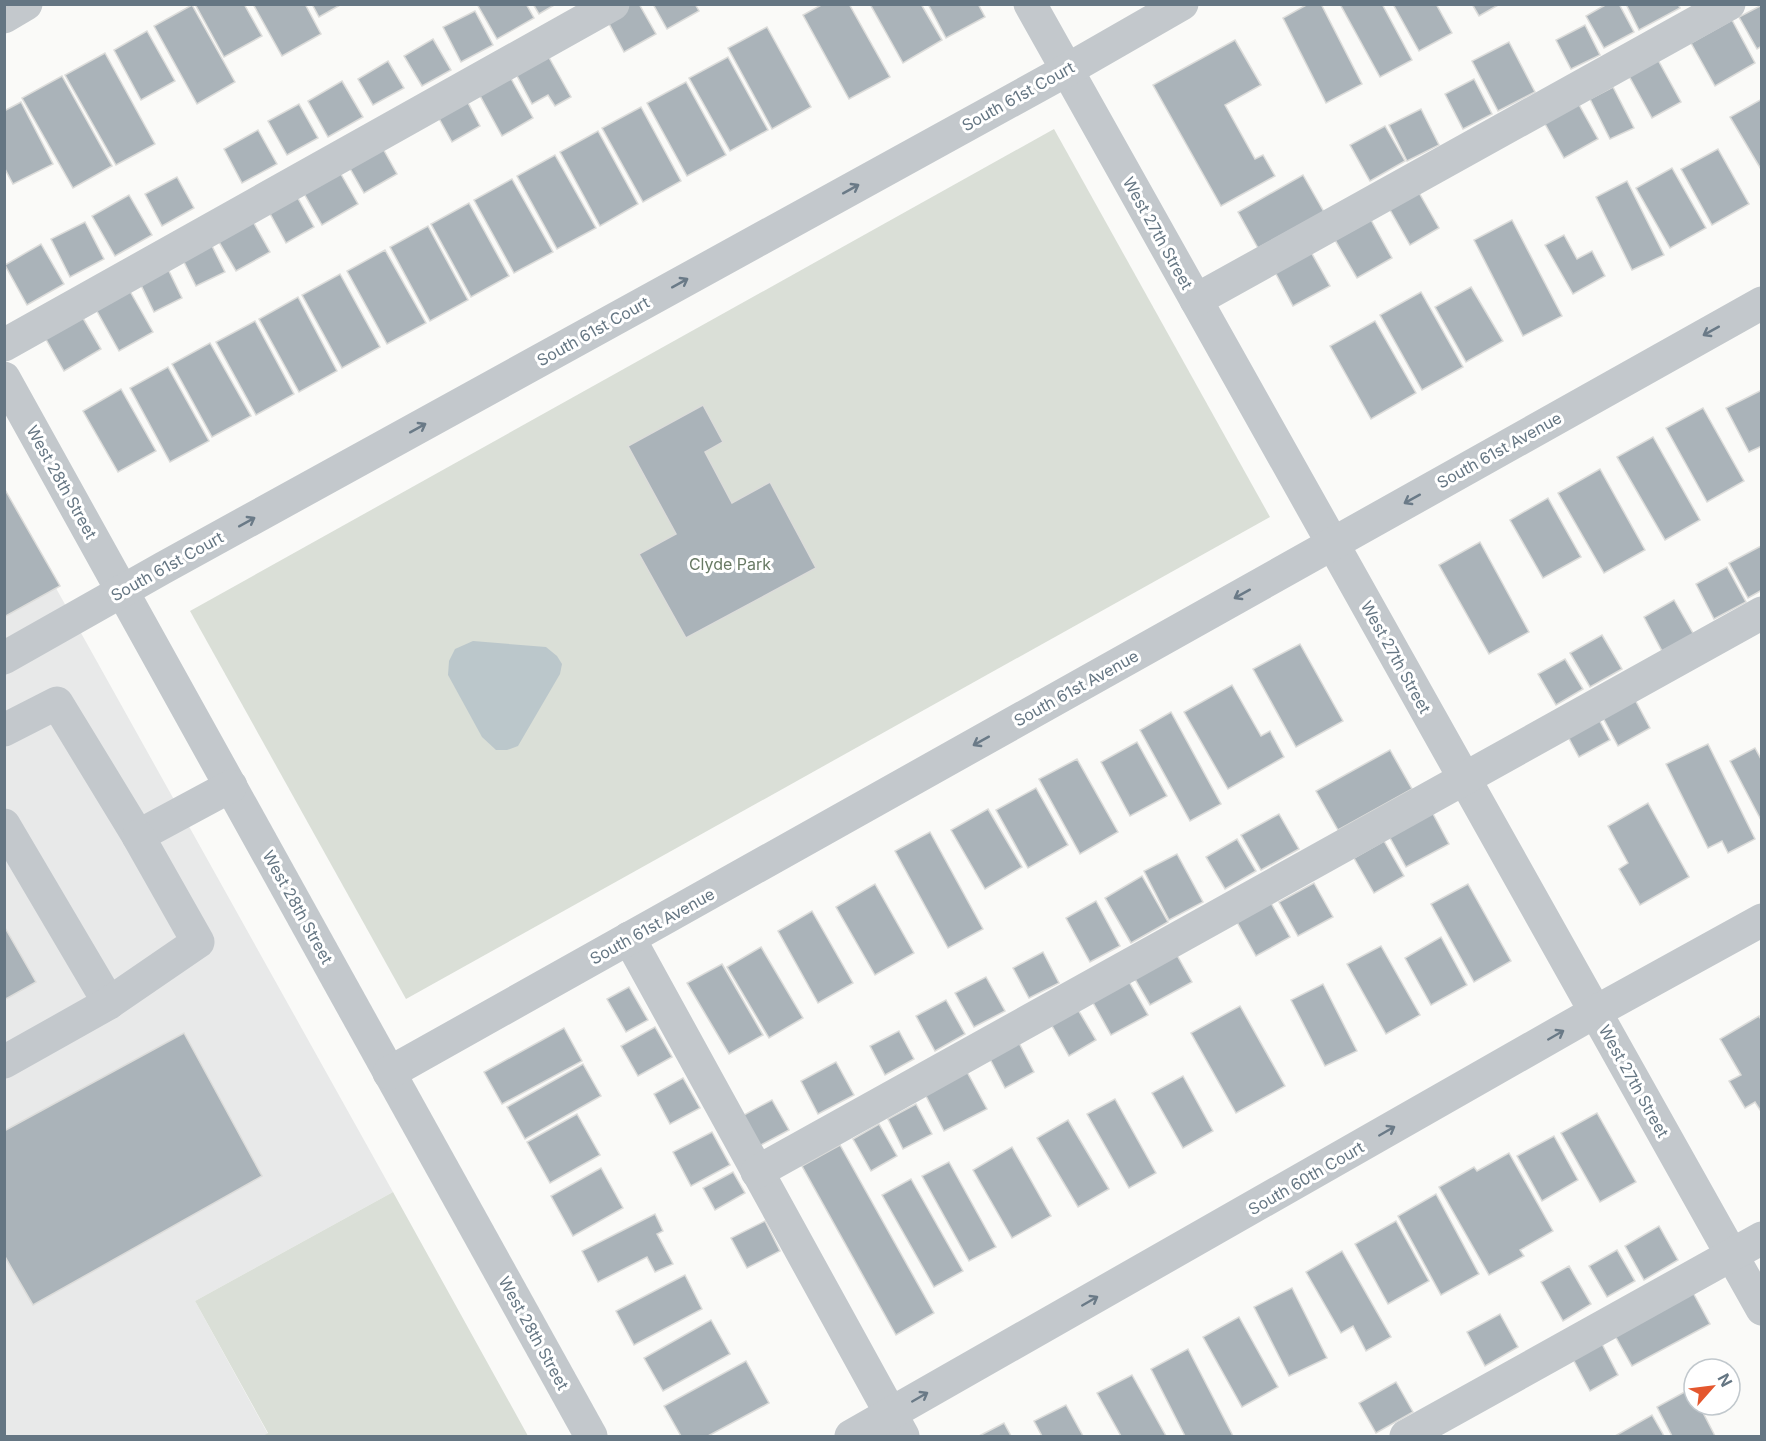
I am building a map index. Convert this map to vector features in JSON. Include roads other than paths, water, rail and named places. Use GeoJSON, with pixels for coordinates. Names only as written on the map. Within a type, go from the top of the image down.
{"type":"FeatureCollection","features":[{"type":"Feature","properties":{"kind":"street"},"geometry":{"type":"LineString","coordinates":[[4,17],[26,4]]}},
{"type":"Feature","properties":{"kind":"street"},"geometry":{"type":"LineString","coordinates":[[4,345],[613,4]]}},
{"type":"Feature","properties":{"kind":"street","name":"West 27th Street"},"geometry":{"type":"LineString","coordinates":[[1030,4],[1761,1309]]}},
{"type":"Feature","properties":{"kind":"street","name":"South 61st Court"},"geometry":{"type":"LineString","coordinates":[[4,658],[1067,70],[1182,4]]}},
{"type":"Feature","properties":{"kind":"street"},"geometry":{"type":"LineString","coordinates":[[1196,300],[1729,4]]}},
{"type":"Feature","properties":{"kind":"street","name":"South 61st Avenue"},"geometry":{"type":"LineString","coordinates":[[389,1073],[1761,303]]}},
{"type":"Feature","properties":{"kind":"street","name":"West 28th Street"},"geometry":{"type":"LineString","coordinates":[[4,378],[591,1437]]}},
{"type":"Feature","properties":{"kind":"street"},"geometry":{"type":"LineString","coordinates":[[758,1172],[1761,613]]}},
{"type":"Feature","properties":{"kind":"street"},"geometry":{"type":"LineString","coordinates":[[4,730],[57,704],[138,836],[198,942],[109,1003],[4,1062]]}},
{"type":"Feature","properties":{"kind":"street"},"geometry":{"type":"LineString","coordinates":[[138,836],[231,786]]}},
{"type":"Feature","properties":{"kind":"street"},"geometry":{"type":"LineString","coordinates":[[4,825],[109,1003]]}},
{"type":"Feature","properties":{"kind":"street","name":"South 60th Court"},"geometry":{"type":"LineString","coordinates":[[851,1437],[897,1425],[1595,1012],[1761,920]]}},
{"type":"Feature","properties":{"kind":"street"},"geometry":{"type":"LineString","coordinates":[[629,938],[897,1425]]}},
{"type":"Feature","properties":{"kind":"street"},"geometry":{"type":"LineString","coordinates":[[1406,1437],[1761,1238]]}},
{"type":"Feature","properties":{"kind":"park label","name":"Clyde Park"},"geometry":{"type":"Point","coordinates":[730,564]}}]}
